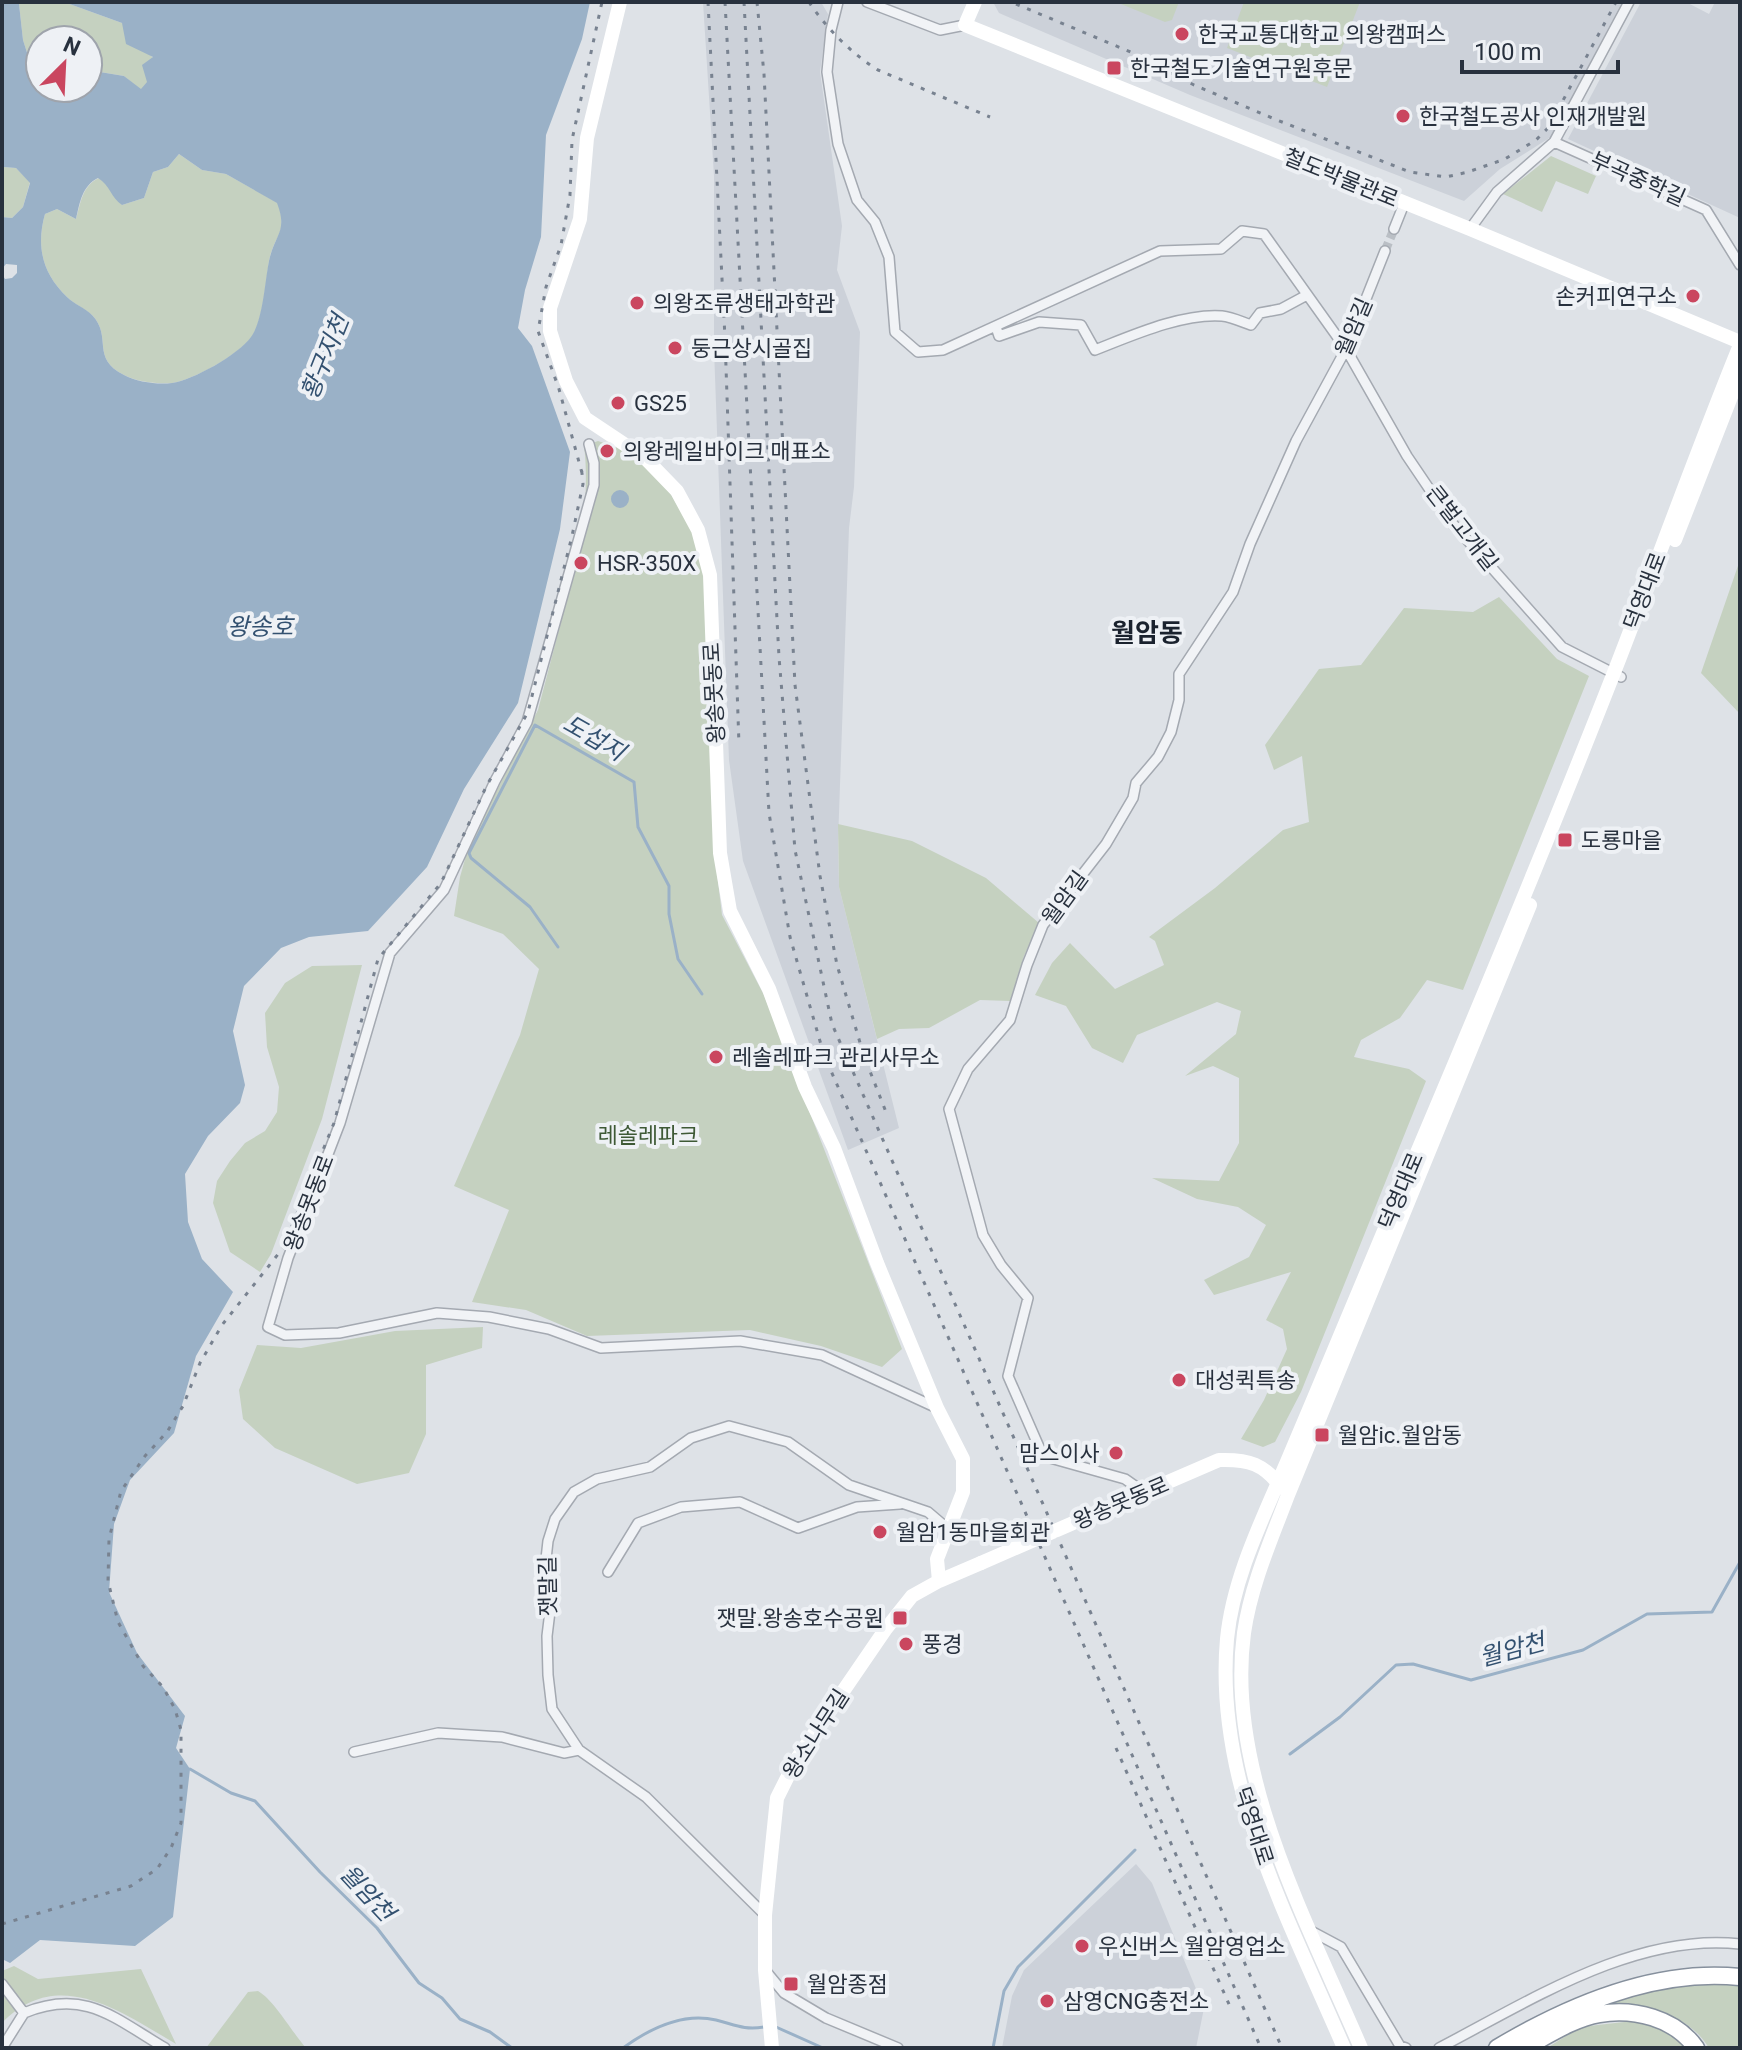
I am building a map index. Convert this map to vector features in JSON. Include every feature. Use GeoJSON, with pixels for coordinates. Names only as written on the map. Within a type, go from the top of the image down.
{"type":"FeatureCollection","features":[{"type":"Feature","properties":{"kind":"highway"},"geometry":{"type":"LineString","coordinates":[[1497,2048],[1572,2010],[1625,1990],[1700,1975],[1740,1977]]}},
{"type":"Feature","properties":{"kind":"highway"},"geometry":{"type":"LineString","coordinates":[[1524,2048],[1598,2014],[1623,2013],[1649,2015],[1670,2025],[1689,2038],[1696,2048]]}},
{"type":"Feature","properties":{"kind":"street","name":"왕송못동로"},"geometry":{"type":"LineString","coordinates":[[620,2],[587,138],[580,219],[550,308],[550,331],[566,381],[585,418],[645,458],[677,491],[698,530],[710,575],[720,853],[730,911],[769,989],[805,1087],[834,1148],[877,1263],[937,1408],[963,1459],[963,1492],[937,1559],[939,1581],[1219,1460],[1240,1459],[1264,1468],[1283,1488]]}},
{"type":"Feature","properties":{"kind":"street"},"geometry":{"type":"LineString","coordinates":[[838,2],[831,30],[827,72],[838,144],[857,200],[875,222],[889,257],[895,332],[918,352],[943,350],[997,331],[1039,322],[1081,325],[1095,350],[1149,330],[1206,316],[1226,317],[1251,325],[1260,313],[1281,309],[1307,295]]}},
{"type":"Feature","properties":{"kind":"street"},"geometry":{"type":"LineString","coordinates":[[867,2],[940,30],[965,25],[975,2]]}},
{"type":"Feature","properties":{"kind":"street"},"geometry":{"type":"LineString","coordinates":[[1470,229],[1497,192],[1554,142],[1629,2]]}},
{"type":"Feature","properties":{"kind":"street","name":"철도박물관로"},"geometry":{"type":"LineString","coordinates":[[965,25],[1470,229],[1740,343]]}},
{"type":"Feature","properties":{"kind":"street","name":"부곡중학길"},"geometry":{"type":"LineString","coordinates":[[1554,142],[1706,210],[1740,265]]}},
{"type":"Feature","properties":{"kind":"street"},"geometry":{"type":"LineString","coordinates":[[1394,229],[1404,204]]}},
{"type":"Feature","properties":{"kind":"street","name":"큰벌고개길"},"geometry":{"type":"LineString","coordinates":[[997,331],[1160,251],[1221,249],[1242,231],[1264,234],[1346,349],[1407,456],[1453,524],[1562,647],[1617,675]]}},
{"type":"Feature","properties":{"kind":"street","name":"월암길"},"geometry":{"type":"LineString","coordinates":[[1145,1493],[1125,1479],[1043,1456],[1008,1376],[1028,1298],[1001,1265],[983,1235],[949,1109],[968,1069],[1010,1020],[1043,925],[1106,844],[1133,798],[1136,783],[1158,757],[1171,732],[1179,700],[1179,674],[1233,592],[1250,544],[1296,441],[1346,349],[1385,251]]}},
{"type":"Feature","properties":{"kind":"street","name":"덕영대로"},"geometry":{"type":"LineString","coordinates":[[1617,675],[1740,343]]}},
{"type":"Feature","properties":{"kind":"street","name":"덕영대로"},"geometry":{"type":"LineString","coordinates":[[1344,2048],[1269,1872],[1241,1789],[1231,1741],[1227,1692],[1227,1637],[1239,1581],[1283,1488],[1740,374]]}},
{"type":"Feature","properties":{"kind":"street","name":"왕송못동로"},"geometry":{"type":"LineString","coordinates":[[589,444],[594,463],[594,485],[535,703],[444,890],[390,953],[340,1123],[288,1258],[268,1327],[285,1335],[339,1333],[437,1313],[489,1317],[549,1329],[601,1348],[740,1341],[822,1355],[937,1408]]}},
{"type":"Feature","properties":{"kind":"street","name":"잿말길"},"geometry":{"type":"LineString","coordinates":[[765,1915],[646,1797],[579,1750],[552,1709],[547,1636],[551,1603],[544,1577],[548,1541],[555,1519],[574,1492],[597,1479],[650,1467],[691,1438],[729,1426],[788,1442],[849,1485],[928,1512],[948,1529]]}},
{"type":"Feature","properties":{"kind":"street","name":"덕영대로"},"geometry":{"type":"LineString","coordinates":[[1283,1488],[1254,1586],[1244,1634],[1242,1687],[1246,1739],[1256,1784],[1287,1875],[1361,2048]]}},
{"type":"Feature","properties":{"kind":"street"},"geometry":{"type":"LineString","coordinates":[[608,1572],[638,1523],[681,1507],[740,1502],[798,1528],[857,1507],[903,1504]]}},
{"type":"Feature","properties":{"kind":"street","name":"왕소나무길"},"geometry":{"type":"LineString","coordinates":[[772,2046],[765,1970],[765,1915],[777,1798],[796,1760],[893,1619],[912,1596],[939,1581]]}},
{"type":"Feature","properties":{"kind":"street"},"geometry":{"type":"LineString","coordinates":[[354,1752],[438,1733],[502,1737],[564,1753],[579,1750]]}},
{"type":"Feature","properties":{"kind":"street"},"geometry":{"type":"LineString","coordinates":[[1311,1931],[1341,1947],[1400,2046],[1406,2048]]}},
{"type":"Feature","properties":{"kind":"street"},"geometry":{"type":"LineString","coordinates":[[1439,2048],[1542,1993],[1619,1961],[1678,1945],[1740,1944]]}},
{"type":"Feature","properties":{"kind":"street"},"geometry":{"type":"LineString","coordinates":[[765,1970],[784,1993],[805,2006],[898,2048]]}},
{"type":"Feature","properties":{"kind":"street"},"geometry":{"type":"LineString","coordinates":[[2,1984],[24,2013]]}},
{"type":"Feature","properties":{"kind":"street"},"geometry":{"type":"LineString","coordinates":[[2,2048],[24,2013],[40,2006],[71,2002],[97,2008],[165,2048]]}},
{"type":"Feature","properties":{"kind":"shaded area"},"geometry":{"type":"Polygon","coordinates":[[[703,2],[821,2],[828,14],[820,72],[842,226],[837,270],[860,332],[854,487],[849,528],[839,887],[899,1128],[848,1150],[743,861],[729,760],[714,349],[714,176],[703,2]]]}},
{"type":"Feature","properties":{"kind":"shaded area","name":"한국철도공사 인재개발원"},"geometry":{"type":"Polygon","coordinates":[[[993,2],[1622,2],[1551,137],[1500,169],[1464,201],[1190,95],[999,13],[993,2]]]}},
{"type":"Feature","properties":{"kind":"shaded area"},"geometry":{"type":"Polygon","coordinates":[[[1641,2],[1686,2],[1709,14],[1715,2],[1740,2],[1740,218],[1568,139],[1641,2]]]}},
{"type":"Feature","properties":{"kind":"shaded area"},"geometry":{"type":"Polygon","coordinates":[[[1136,1864],[1152,1883],[1204,2008],[1196,2048],[1002,2048],[1012,1996],[1024,1970],[1136,1864]]]}},
{"type":"Feature","properties":{"kind":"green space"},"geometry":{"type":"Polygon","coordinates":[[[64,2],[122,23],[153,58],[147,83],[141,90],[124,76],[104,73],[104,24],[24,24],[24,43],[19,4],[64,2]]]}},
{"type":"Feature","properties":{"kind":"green space"},"geometry":{"type":"Polygon","coordinates":[[[1116,2],[1179,2],[1172,20],[1165,22],[1116,2]]]}},
{"type":"Feature","properties":{"kind":"green space"},"geometry":{"type":"Polygon","coordinates":[[[1244,2],[1360,2],[1327,87],[1227,48],[1244,2]]]}},
{"type":"Feature","properties":{"kind":"green space"},"geometry":{"type":"Polygon","coordinates":[[[179,154],[202,170],[226,174],[278,203],[282,221],[269,261],[261,312],[251,338],[226,359],[203,372],[172,383],[147,382],[129,377],[108,362],[98,323],[67,297],[47,269],[41,248],[42,226],[45,214],[57,209],[76,219],[86,190],[99,178],[122,205],[144,198],[153,172],[168,167],[179,154]]]}},
{"type":"Feature","properties":{"kind":"green space"},"geometry":{"type":"Polygon","coordinates":[[[1551,156],[1596,176],[1588,194],[1556,181],[1542,212],[1503,194],[1551,156]]]}},
{"type":"Feature","properties":{"kind":"green space"},"geometry":{"type":"Polygon","coordinates":[[[2,160],[4,167],[16,168],[30,182],[23,207],[12,218],[2,217],[2,160]]]}},
{"type":"Feature","properties":{"kind":"green space","name":"레솔레파크"},"geometry":{"type":"Polygon","coordinates":[[[598,441],[622,449],[645,466],[670,493],[696,536],[705,576],[715,856],[722,915],[764,995],[902,1349],[882,1367],[821,1346],[750,1330],[587,1336],[526,1310],[472,1302],[509,1210],[454,1186],[520,1035],[539,969],[503,934],[454,916],[469,845],[538,710],[586,526],[584,446],[598,441]]]}},
{"type":"Feature","properties":{"kind":"green space"},"geometry":{"type":"Polygon","coordinates":[[[1740,560],[1740,714],[1701,673],[1740,560]]]}},
{"type":"Feature","properties":{"kind":"green space"},"geometry":{"type":"Polygon","coordinates":[[[1499,597],[1557,659],[1589,676],[1463,990],[1427,980],[1400,1018],[1361,1040],[1354,1057],[1409,1069],[1426,1081],[1301,1392],[1275,1442],[1263,1447],[1241,1439],[1264,1400],[1287,1349],[1283,1329],[1266,1320],[1291,1272],[1214,1295],[1204,1280],[1249,1257],[1266,1225],[1238,1207],[1197,1199],[1152,1178],[1219,1181],[1239,1143],[1239,1078],[1213,1066],[1185,1076],[1236,1034],[1241,1011],[1217,1002],[1137,1035],[1123,1063],[1092,1048],[1066,1006],[1035,995],[1052,963],[1070,943],[1115,989],[1164,965],[1155,941],[1149,937],[1215,888],[1283,830],[1309,822],[1302,756],[1274,770],[1265,745],[1319,669],[1361,665],[1404,608],[1473,612],[1499,597]]]}},
{"type":"Feature","properties":{"kind":"green space"},"geometry":{"type":"Polygon","coordinates":[[[838,824],[912,841],[986,878],[1039,923],[1024,956],[1010,1001],[980,1000],[929,1028],[899,1029],[877,1039],[839,887],[838,824]]]}},
{"type":"Feature","properties":{"kind":"green space"},"geometry":{"type":"Polygon","coordinates":[[[362,965],[322,1119],[271,1254],[260,1272],[230,1252],[213,1203],[217,1181],[230,1161],[245,1143],[265,1131],[277,1112],[279,1087],[267,1047],[265,1013],[285,983],[312,966],[362,965]]]}},
{"type":"Feature","properties":{"kind":"green space"},"geometry":{"type":"Polygon","coordinates":[[[483,1327],[482,1348],[426,1365],[426,1434],[409,1473],[357,1484],[275,1448],[243,1419],[239,1390],[257,1345],[301,1348],[395,1331],[483,1327]]]}},
{"type":"Feature","properties":{"kind":"green space"},"geometry":{"type":"Polygon","coordinates":[[[14,1966],[38,1979],[141,1969],[176,2044],[112,2008],[67,1996],[45,1997],[23,2006],[2,2023],[2,1971],[14,1966]]]}},
{"type":"Feature","properties":{"kind":"green space"},"geometry":{"type":"Polygon","coordinates":[[[1713,1982],[1740,1985],[1740,2048],[1709,2048],[1686,2024],[1658,2013],[1593,2009],[1656,1988],[1713,1982]]]}},
{"type":"Feature","properties":{"kind":"green space"},"geometry":{"type":"Polygon","coordinates":[[[258,1991],[277,2009],[306,2048],[206,2048],[248,1992],[258,1991]]]}},
{"type":"Feature","properties":{"kind":"green space"},"geometry":{"type":"Polygon","coordinates":[[[1633,2021],[1663,2031],[1689,2048],[1547,2048],[1580,2027],[1633,2021]]]}},
{"type":"Feature","properties":{"kind":"water","name":"왕송호"},"geometry":{"type":"Polygon","coordinates":[[[2,2],[21,2],[24,104],[104,104],[104,73],[124,76],[141,89],[147,82],[142,65],[153,57],[126,44],[122,23],[64,2],[590,2],[582,39],[546,135],[541,237],[525,290],[518,328],[532,346],[570,452],[560,529],[518,703],[464,789],[427,867],[368,931],[309,937],[281,948],[244,986],[233,1031],[245,1085],[240,1103],[208,1136],[185,1174],[188,1222],[202,1259],[233,1292],[196,1356],[174,1433],[130,1480],[114,1524],[109,1592],[137,1653],[185,1716],[176,1748],[190,1769],[173,1917],[135,1946],[40,1940],[10,1963],[2,1959],[2,274],[5,279],[12,278],[17,273],[17,265],[6,264],[2,269],[2,217],[12,218],[23,207],[30,183],[16,168],[4,167],[2,2]],[[179,154],[168,167],[153,172],[144,198],[122,205],[98,178],[85,190],[76,219],[57,209],[45,214],[41,248],[47,269],[67,297],[98,323],[108,362],[124,375],[154,383],[181,381],[226,359],[245,344],[255,330],[269,261],[281,227],[280,213],[277,203],[226,174],[202,170],[179,154]]]}},
{"type":"Feature","properties":{"kind":"water"},"geometry":{"type":"Polygon","coordinates":[[[620,490],[629,499],[620,508],[611,499],[620,490]]]}},
{"type":"Feature","properties":{"kind":"waterway","name":"도섭지"},"geometry":{"type":"LineString","coordinates":[[558,947],[530,907],[471,858],[469,853],[535,725],[634,782],[638,827],[669,886],[669,914],[678,959],[702,994]]}},
{"type":"Feature","properties":{"kind":"waterway","name":"월암천"},"geometry":{"type":"LineString","coordinates":[[1290,1754],[1340,1717],[1396,1665],[1413,1664],[1471,1680],[1583,1650],[1647,1614],[1712,1612],[1740,1562]]}},
{"type":"Feature","properties":{"kind":"waterway","name":"월암천"},"geometry":{"type":"LineString","coordinates":[[190,1769],[231,1793],[255,1801],[377,1928],[419,1983],[442,1998],[460,2019],[490,2032],[512,2048]]}},
{"type":"Feature","properties":{"kind":"waterway","name":"월암천"},"geometry":{"type":"LineString","coordinates":[[993,2048],[1004,1991],[1018,1967],[1135,1850]]}},
{"type":"Feature","properties":{"kind":"waterway","name":"월암천"},"geometry":{"type":"LineString","coordinates":[[623,2048],[655,2029],[691,2018],[764,2027]]}},
{"type":"Feature","properties":{"kind":"waterway","name":"월암천"},"geometry":{"type":"LineString","coordinates":[[776,2027],[823,2048]]}},
{"type":"Feature","properties":{"kind":"tunnel"},"geometry":{"type":"LineString","coordinates":[[1385,251],[1394,229]]}},
{"type":"Feature","properties":{"kind":"railway"},"geometry":{"type":"LineString","coordinates":[[582,473],[559,389],[538,331],[546,287],[561,245],[570,195],[572,140],[602,2]]}},
{"type":"Feature","properties":{"kind":"railway"},"geometry":{"type":"LineString","coordinates":[[708,2],[725,338],[739,745]]}},
{"type":"Feature","properties":{"kind":"railway"},"geometry":{"type":"LineString","coordinates":[[725,2],[769,813],[790,937],[824,1055],[1261,2048]]}},
{"type":"Feature","properties":{"kind":"railway"},"geometry":{"type":"LineString","coordinates":[[744,2],[779,657],[795,850],[832,1024],[1282,2048]]}},
{"type":"Feature","properties":{"kind":"railway"},"geometry":{"type":"LineString","coordinates":[[757,2],[764,74],[795,685],[820,876],[837,965],[864,1056],[886,1112]]}},
{"type":"Feature","properties":{"kind":"railway"},"geometry":{"type":"LineString","coordinates":[[809,2],[840,40],[878,70],[990,117]]}},
{"type":"Feature","properties":{"kind":"railway"},"geometry":{"type":"LineString","coordinates":[[1016,4],[1133,53],[1194,85],[1277,120],[1410,172],[1446,177],[1505,159],[1536,140],[1547,129],[1616,2]]}},
{"type":"Feature","properties":{"kind":"railway"},"geometry":{"type":"LineString","coordinates":[[2,1924],[131,1886],[157,1869],[171,1848],[181,1823],[181,1730],[175,1709],[163,1687],[143,1666],[118,1622],[108,1581],[109,1539],[121,1491],[183,1406],[200,1363],[222,1325],[283,1248],[334,1123],[378,959],[441,883],[486,787],[528,712],[572,536],[583,484],[581,463]]}},
{"type":"Feature","properties":{"kind":"railway"},"geometry":{"type":"LineString","coordinates":[[1116,1748],[1232,2011]]}},
{"type":"Feature","properties":{"kind":"place","name":"한국교통대학교 의왕캠퍼스"},"geometry":{"type":"Point","coordinates":[1182,34]}},
{"type":"Feature","properties":{"kind":"place","name":"한국철도기술연구원후문"},"geometry":{"type":"Point","coordinates":[1114,68]}},
{"type":"Feature","properties":{"kind":"place","name":"한국철도공사 인재개발원"},"geometry":{"type":"Point","coordinates":[1403,116]}},
{"type":"Feature","properties":{"kind":"place","name":"손커피연구소"},"geometry":{"type":"Point","coordinates":[1693,296]}},
{"type":"Feature","properties":{"kind":"place","name":"의왕조류생태과학관"},"geometry":{"type":"Point","coordinates":[637,303]}},
{"type":"Feature","properties":{"kind":"place","name":"둥근상시골집"},"geometry":{"type":"Point","coordinates":[675,348]}},
{"type":"Feature","properties":{"kind":"place","name":"GS25"},"geometry":{"type":"Point","coordinates":[618,403]}},
{"type":"Feature","properties":{"kind":"place","name":"의왕레일바이크 매표소"},"geometry":{"type":"Point","coordinates":[607,451]}},
{"type":"Feature","properties":{"kind":"place","name":"HSR-350X"},"geometry":{"type":"Point","coordinates":[581,563]}},
{"type":"Feature","properties":{"kind":"place","name":"도룡마을"},"geometry":{"type":"Point","coordinates":[1565,840]}},
{"type":"Feature","properties":{"kind":"place","name":"레솔레파크 관리사무소"},"geometry":{"type":"Point","coordinates":[716,1057]}},
{"type":"Feature","properties":{"kind":"place","name":"대성퀵특송"},"geometry":{"type":"Point","coordinates":[1179,1380]}},
{"type":"Feature","properties":{"kind":"place","name":"월암ic.월암동"},"geometry":{"type":"Point","coordinates":[1322,1435]}},
{"type":"Feature","properties":{"kind":"place","name":"맘스이사"},"geometry":{"type":"Point","coordinates":[1116,1453]}},
{"type":"Feature","properties":{"kind":"place","name":"월암1동마을회관"},"geometry":{"type":"Point","coordinates":[880,1532]}},
{"type":"Feature","properties":{"kind":"place","name":"잿말.왕송호수공원"},"geometry":{"type":"Point","coordinates":[900,1618]}},
{"type":"Feature","properties":{"kind":"place","name":"풍경"},"geometry":{"type":"Point","coordinates":[906,1644]}},
{"type":"Feature","properties":{"kind":"place","name":"우신버스 월암영업소"},"geometry":{"type":"Point","coordinates":[1082,1946]}},
{"type":"Feature","properties":{"kind":"place","name":"월암종점"},"geometry":{"type":"Point","coordinates":[791,1984]}},
{"type":"Feature","properties":{"kind":"place","name":"삼영CNG충전소"},"geometry":{"type":"Point","coordinates":[1047,2001]}},
{"type":"Feature","properties":{"kind":"district","name":"월암동"},"geometry":{"type":"Point","coordinates":[1147,633]}},
{"type":"Feature","properties":{"kind":"water label","name":"황구지천"},"geometry":{"type":"Point","coordinates":[325,357]}}]}
